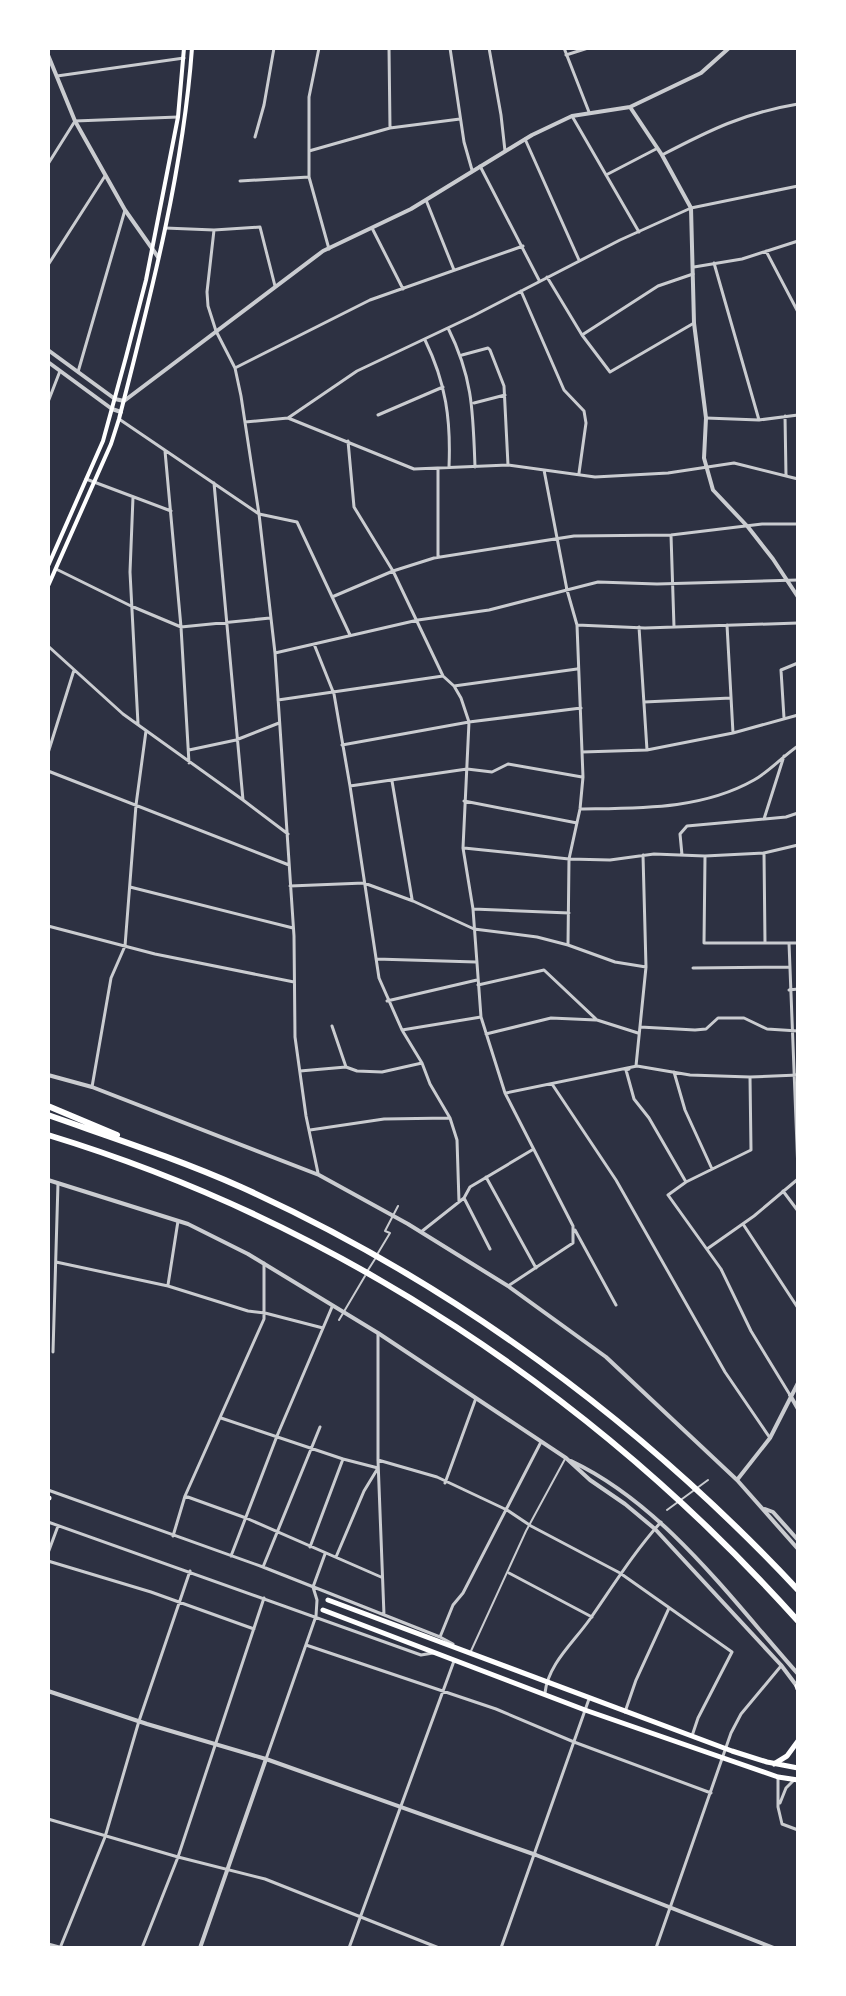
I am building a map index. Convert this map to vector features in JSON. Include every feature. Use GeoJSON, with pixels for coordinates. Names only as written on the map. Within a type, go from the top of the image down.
{"type":"FeatureCollection","features":[{"type":"Feature","properties":{"kind":"highway"},"geometry":{"type":"LineString","coordinates":[[48,1106],[241,1187],[358,1246],[450,1299],[513,1342],[641,1440],[711,1503],[798,1590]]}},
{"type":"Feature","properties":{"kind":"highway"},"geometry":{"type":"LineString","coordinates":[[48,1115],[179,1161]]}},
{"type":"Feature","properties":{"kind":"highway"},"geometry":{"type":"LineString","coordinates":[[50,1136],[233,1205],[372,1276],[439,1316],[506,1360],[629,1455],[689,1508],[798,1621]]}},
{"type":"Feature","properties":{"kind":"main road"},"geometry":{"type":"LineString","coordinates":[[48,566],[103,441],[115,399],[153,249],[178,117],[184,48]]}},
{"type":"Feature","properties":{"kind":"main road"},"geometry":{"type":"LineString","coordinates":[[48,586],[94,481],[124,401],[165,228],[189,89],[192,48]]}},
{"type":"Feature","properties":{"kind":"main road"},"geometry":{"type":"LineString","coordinates":[[328,1600],[727,1749],[798,1768]]}},
{"type":"Feature","properties":{"kind":"main road"},"geometry":{"type":"LineString","coordinates":[[323,1610],[585,1710],[723,1759],[796,1780]]}},
{"type":"Feature","properties":{"kind":"main road"},"geometry":{"type":"LineString","coordinates":[[774,1764],[787,1756],[798,1741]]}},
{"type":"Feature","properties":{"kind":"street"},"geometry":{"type":"LineString","coordinates":[[255,137],[274,48]]}},
{"type":"Feature","properties":{"kind":"street"},"geometry":{"type":"LineString","coordinates":[[319,48],[309,97],[309,177],[329,249]]}},
{"type":"Feature","properties":{"kind":"street"},"geometry":{"type":"LineString","coordinates":[[389,48],[390,128]]}},
{"type":"Feature","properties":{"kind":"street"},"geometry":{"type":"LineString","coordinates":[[450,48],[460,119],[473,171]]}},
{"type":"Feature","properties":{"kind":"street"},"geometry":{"type":"LineString","coordinates":[[489,48],[505,151]]}},
{"type":"Feature","properties":{"kind":"street"},"geometry":{"type":"LineString","coordinates":[[564,48],[589,112]]}},
{"type":"Feature","properties":{"kind":"street"},"geometry":{"type":"LineString","coordinates":[[566,55],[588,48]]}},
{"type":"Feature","properties":{"kind":"street"},"geometry":{"type":"LineString","coordinates":[[48,350],[115,399],[124,401],[275,286],[329,249],[426,200],[525,139],[572,116],[630,107],[701,73],[729,48]]}},
{"type":"Feature","properties":{"kind":"street"},"geometry":{"type":"LineString","coordinates":[[48,55],[50,70],[75,121],[125,210],[158,257]]}},
{"type":"Feature","properties":{"kind":"street"},"geometry":{"type":"LineString","coordinates":[[55,76],[184,58]]}},
{"type":"Feature","properties":{"kind":"street"},"geometry":{"type":"LineString","coordinates":[[662,155],[714,127],[759,111],[798,104]]}},
{"type":"Feature","properties":{"kind":"street"},"geometry":{"type":"LineString","coordinates":[[630,107],[662,155],[691,208],[694,323],[706,418],[706,468],[713,490],[748,527],[798,597]]}},
{"type":"Feature","properties":{"kind":"street"},"geometry":{"type":"LineString","coordinates":[[572,116],[639,232]]}},
{"type":"Feature","properties":{"kind":"street"},"geometry":{"type":"LineString","coordinates":[[75,121],[178,117]]}},
{"type":"Feature","properties":{"kind":"street"},"geometry":{"type":"LineString","coordinates":[[309,151],[390,128],[460,119]]}},
{"type":"Feature","properties":{"kind":"street"},"geometry":{"type":"LineString","coordinates":[[48,164],[75,121]]}},
{"type":"Feature","properties":{"kind":"street"},"geometry":{"type":"LineString","coordinates":[[525,139],[579,261]]}},
{"type":"Feature","properties":{"kind":"street"},"geometry":{"type":"LineString","coordinates":[[605,175],[656,149]]}},
{"type":"Feature","properties":{"kind":"street"},"geometry":{"type":"LineString","coordinates":[[480,166],[540,281]]}},
{"type":"Feature","properties":{"kind":"street"},"geometry":{"type":"LineString","coordinates":[[48,265],[105,176]]}},
{"type":"Feature","properties":{"kind":"street"},"geometry":{"type":"LineString","coordinates":[[240,181],[309,177]]}},
{"type":"Feature","properties":{"kind":"street"},"geometry":{"type":"LineString","coordinates":[[288,418],[357,371],[691,208],[798,186]]}},
{"type":"Feature","properties":{"kind":"street"},"geometry":{"type":"LineString","coordinates":[[426,200],[454,270]]}},
{"type":"Feature","properties":{"kind":"street"},"geometry":{"type":"LineString","coordinates":[[78,373],[125,210]]}},
{"type":"Feature","properties":{"kind":"street"},"geometry":{"type":"LineString","coordinates":[[165,228],[214,230],[260,227],[275,286]]}},
{"type":"Feature","properties":{"kind":"street"},"geometry":{"type":"LineString","coordinates":[[372,228],[403,289]]}},
{"type":"Feature","properties":{"kind":"street"},"geometry":{"type":"LineString","coordinates":[[214,230],[208,306],[216,331],[235,368],[259,514],[275,653],[288,834],[295,1037],[319,1175]]}},
{"type":"Feature","properties":{"kind":"street"},"geometry":{"type":"LineString","coordinates":[[694,267],[742,259],[798,241]]}},
{"type":"Feature","properties":{"kind":"street"},"geometry":{"type":"LineString","coordinates":[[235,368],[370,300],[523,246]]}},
{"type":"Feature","properties":{"kind":"street"},"geometry":{"type":"LineString","coordinates":[[766,251],[798,312]]}},
{"type":"Feature","properties":{"kind":"street"},"geometry":{"type":"LineString","coordinates":[[714,263],[759,420]]}},
{"type":"Feature","properties":{"kind":"street"},"geometry":{"type":"LineString","coordinates":[[582,335],[658,286],[693,274]]}},
{"type":"Feature","properties":{"kind":"street"},"geometry":{"type":"LineString","coordinates":[[547,277],[582,335],[610,372],[694,323]]}},
{"type":"Feature","properties":{"kind":"street"},"geometry":{"type":"LineString","coordinates":[[521,291],[564,390],[584,411],[586,423],[579,473]]}},
{"type":"Feature","properties":{"kind":"street"},"geometry":{"type":"LineString","coordinates":[[448,328],[462,355],[473,403],[475,467]]}},
{"type":"Feature","properties":{"kind":"street"},"geometry":{"type":"LineString","coordinates":[[424,339],[443,387],[451,432],[449,467]]}},
{"type":"Feature","properties":{"kind":"street"},"geometry":{"type":"LineString","coordinates":[[462,355],[488,348],[491,352],[504,386],[508,465]]}},
{"type":"Feature","properties":{"kind":"street"},"geometry":{"type":"LineString","coordinates":[[48,362],[112,409],[121,412]]}},
{"type":"Feature","properties":{"kind":"street"},"geometry":{"type":"LineString","coordinates":[[48,402],[60,371]]}},
{"type":"Feature","properties":{"kind":"street"},"geometry":{"type":"LineString","coordinates":[[48,383],[55,384]]}},
{"type":"Feature","properties":{"kind":"street"},"geometry":{"type":"LineString","coordinates":[[378,415],[443,387]]}},
{"type":"Feature","properties":{"kind":"street"},"geometry":{"type":"LineString","coordinates":[[473,403],[505,395]]}},
{"type":"Feature","properties":{"kind":"street"},"geometry":{"type":"LineString","coordinates":[[706,418],[759,420],[798,415]]}},
{"type":"Feature","properties":{"kind":"street"},"geometry":{"type":"LineString","coordinates":[[785,416],[786,476]]}},
{"type":"Feature","properties":{"kind":"street"},"geometry":{"type":"LineString","coordinates":[[245,422],[288,418],[414,469],[508,465],[595,477],[734,463],[798,479]]}},
{"type":"Feature","properties":{"kind":"street"},"geometry":{"type":"LineString","coordinates":[[119,419],[259,514],[297,522],[350,636]]}},
{"type":"Feature","properties":{"kind":"street"},"geometry":{"type":"LineString","coordinates":[[348,441],[354,507],[393,571],[443,676],[461,698],[469,722],[463,848],[473,909],[481,1017],[486,1034],[505,1093],[532,1150],[616,1305]]}},
{"type":"Feature","properties":{"kind":"street"},"geometry":{"type":"LineString","coordinates":[[165,451],[181,627],[189,763]]}},
{"type":"Feature","properties":{"kind":"street"},"geometry":{"type":"LineString","coordinates":[[438,468],[438,557]]}},
{"type":"Feature","properties":{"kind":"street"},"geometry":{"type":"LineString","coordinates":[[544,470],[567,590],[577,625],[583,777],[580,809],[569,859],[568,945]]}},
{"type":"Feature","properties":{"kind":"street"},"geometry":{"type":"LineString","coordinates":[[86,479],[171,511]]}},
{"type":"Feature","properties":{"kind":"street"},"geometry":{"type":"LineString","coordinates":[[214,483],[243,800]]}},
{"type":"Feature","properties":{"kind":"street"},"geometry":{"type":"LineString","coordinates":[[133,497],[131,606],[138,724]]}},
{"type":"Feature","properties":{"kind":"street"},"geometry":{"type":"LineString","coordinates":[[332,597],[393,571],[438,557],[558,539],[671,535],[762,524],[798,524]]}},
{"type":"Feature","properties":{"kind":"street"},"geometry":{"type":"LineString","coordinates":[[671,535],[674,627]]}},
{"type":"Feature","properties":{"kind":"street"},"geometry":{"type":"LineString","coordinates":[[55,568],[181,627],[270,618]]}},
{"type":"Feature","properties":{"kind":"street"},"geometry":{"type":"LineString","coordinates":[[275,653],[418,620],[489,610],[598,582],[798,580]]}},
{"type":"Feature","properties":{"kind":"street"},"geometry":{"type":"LineString","coordinates":[[577,625],[674,627],[798,623]]}},
{"type":"Feature","properties":{"kind":"street"},"geometry":{"type":"LineString","coordinates":[[727,625],[733,733]]}},
{"type":"Feature","properties":{"kind":"street"},"geometry":{"type":"LineString","coordinates":[[639,627],[647,750]]}},
{"type":"Feature","properties":{"kind":"street"},"geometry":{"type":"LineString","coordinates":[[314,644],[334,694],[375,959],[387,1001],[450,1118],[457,1140],[459,1202]]}},
{"type":"Feature","properties":{"kind":"street"},"geometry":{"type":"LineString","coordinates":[[48,646],[146,731],[288,834]]}},
{"type":"Feature","properties":{"kind":"street"},"geometry":{"type":"LineString","coordinates":[[784,718],[781,670],[798,663]]}},
{"type":"Feature","properties":{"kind":"street"},"geometry":{"type":"LineString","coordinates":[[454,686],[577,669]]}},
{"type":"Feature","properties":{"kind":"street"},"geometry":{"type":"LineString","coordinates":[[48,753],[74,670]]}},
{"type":"Feature","properties":{"kind":"street"},"geometry":{"type":"LineString","coordinates":[[278,700],[443,676]]}},
{"type":"Feature","properties":{"kind":"street"},"geometry":{"type":"LineString","coordinates":[[644,702],[731,698]]}},
{"type":"Feature","properties":{"kind":"street"},"geometry":{"type":"LineString","coordinates":[[342,745],[469,722],[581,708]]}},
{"type":"Feature","properties":{"kind":"street"},"geometry":{"type":"LineString","coordinates":[[582,752],[647,750],[733,733],[798,715]]}},
{"type":"Feature","properties":{"kind":"street"},"geometry":{"type":"LineString","coordinates":[[189,750],[236,740],[279,723]]}},
{"type":"Feature","properties":{"kind":"street"},"geometry":{"type":"LineString","coordinates":[[92,1087],[111,978],[125,946],[136,805],[146,731]]}},
{"type":"Feature","properties":{"kind":"street"},"geometry":{"type":"LineString","coordinates":[[580,809],[683,804],[726,794],[757,778],[798,746]]}},
{"type":"Feature","properties":{"kind":"street"},"geometry":{"type":"LineString","coordinates":[[764,819],[784,756]]}},
{"type":"Feature","properties":{"kind":"street"},"geometry":{"type":"LineString","coordinates":[[350,786],[392,781],[423,773],[467,769],[492,772],[508,764],[583,777]]}},
{"type":"Feature","properties":{"kind":"street"},"geometry":{"type":"LineString","coordinates":[[48,771],[289,865]]}},
{"type":"Feature","properties":{"kind":"street"},"geometry":{"type":"LineString","coordinates":[[392,781],[413,901]]}},
{"type":"Feature","properties":{"kind":"street"},"geometry":{"type":"LineString","coordinates":[[464,801],[577,823]]}},
{"type":"Feature","properties":{"kind":"street"},"geometry":{"type":"LineString","coordinates":[[682,855],[680,834],[687,826],[798,813]]}},
{"type":"Feature","properties":{"kind":"street"},"geometry":{"type":"LineString","coordinates":[[463,848],[610,860],[643,855],[764,853],[798,845]]}},
{"type":"Feature","properties":{"kind":"street"},"geometry":{"type":"LineString","coordinates":[[764,853],[765,943]]}},
{"type":"Feature","properties":{"kind":"street"},"geometry":{"type":"LineString","coordinates":[[637,1066],[646,967],[643,855]]}},
{"type":"Feature","properties":{"kind":"street"},"geometry":{"type":"LineString","coordinates":[[705,856],[704,943],[798,943]]}},
{"type":"Feature","properties":{"kind":"street"},"geometry":{"type":"LineString","coordinates":[[290,886],[364,883],[474,929],[537,937],[615,962],[646,967]]}},
{"type":"Feature","properties":{"kind":"street"},"geometry":{"type":"LineString","coordinates":[[129,887],[293,928]]}},
{"type":"Feature","properties":{"kind":"street"},"geometry":{"type":"LineString","coordinates":[[473,909],[569,913]]}},
{"type":"Feature","properties":{"kind":"street"},"geometry":{"type":"LineString","coordinates":[[48,926],[125,946],[294,982]]}},
{"type":"Feature","properties":{"kind":"street"},"geometry":{"type":"LineString","coordinates":[[789,943],[798,1171]]}},
{"type":"Feature","properties":{"kind":"street"},"geometry":{"type":"LineString","coordinates":[[375,959],[476,962]]}},
{"type":"Feature","properties":{"kind":"street"},"geometry":{"type":"LineString","coordinates":[[693,968],[789,967]]}},
{"type":"Feature","properties":{"kind":"street"},"geometry":{"type":"LineString","coordinates":[[387,1001],[544,970],[597,1020]]}},
{"type":"Feature","properties":{"kind":"street"},"geometry":{"type":"LineString","coordinates":[[789,990],[798,989]]}},
{"type":"Feature","properties":{"kind":"street"},"geometry":{"type":"LineString","coordinates":[[402,1030],[481,1017]]}},
{"type":"Feature","properties":{"kind":"street"},"geometry":{"type":"LineString","coordinates":[[486,1034],[551,1018],[597,1020],[639,1034]]}},
{"type":"Feature","properties":{"kind":"street"},"geometry":{"type":"LineString","coordinates":[[640,1027],[695,1030],[706,1029],[718,1018],[744,1018],[767,1029],[798,1031]]}},
{"type":"Feature","properties":{"kind":"street"},"geometry":{"type":"LineString","coordinates":[[332,1026],[346,1067]]}},
{"type":"Feature","properties":{"kind":"street"},"geometry":{"type":"LineString","coordinates":[[299,1072],[346,1067],[357,1071],[382,1072],[422,1063]]}},
{"type":"Feature","properties":{"kind":"street"},"geometry":{"type":"LineString","coordinates":[[505,1093],[637,1066],[690,1075],[798,1075]]}},
{"type":"Feature","properties":{"kind":"street"},"geometry":{"type":"LineString","coordinates":[[637,1066],[626,1070],[634,1099],[649,1118],[686,1182]]}},
{"type":"Feature","properties":{"kind":"street"},"geometry":{"type":"LineString","coordinates":[[673,1072],[685,1110],[712,1169]]}},
{"type":"Feature","properties":{"kind":"street"},"geometry":{"type":"LineString","coordinates":[[48,1073],[319,1175],[421,1232],[508,1286],[606,1357],[737,1480],[798,1549]]}},
{"type":"Feature","properties":{"kind":"street"},"geometry":{"type":"LineString","coordinates":[[750,1077],[751,1150],[686,1182],[668,1195],[721,1269],[751,1331],[798,1409]]}},
{"type":"Feature","properties":{"kind":"street"},"geometry":{"type":"LineString","coordinates":[[552,1084],[616,1180],[725,1372],[770,1438]]}},
{"type":"Feature","properties":{"kind":"street"},"geometry":{"type":"LineString","coordinates":[[310,1130],[384,1119],[450,1118]]}},
{"type":"Feature","properties":{"kind":"street"},"geometry":{"type":"LineString","coordinates":[[421,1232],[464,1198],[470,1187],[532,1150]]}},
{"type":"Feature","properties":{"kind":"street"},"geometry":{"type":"LineString","coordinates":[[486,1177],[536,1268]]}},
{"type":"Feature","properties":{"kind":"street"},"geometry":{"type":"LineString","coordinates":[[707,1249],[798,1179]]}},
{"type":"Feature","properties":{"kind":"street"},"geometry":{"type":"LineString","coordinates":[[48,1180],[178,1221],[264,1263],[334,1304],[541,1442],[601,1477],[661,1522],[798,1674]]}},
{"type":"Feature","properties":{"kind":"street"},"geometry":{"type":"LineString","coordinates":[[53,1352],[58,1183]]}},
{"type":"Feature","properties":{"kind":"street"},"geometry":{"type":"LineString","coordinates":[[783,1191],[798,1211]]}},
{"type":"Feature","properties":{"kind":"street"},"geometry":{"type":"LineString","coordinates":[[464,1198],[490,1249]]}},
{"type":"Feature","properties":{"kind":"street"},"geometry":{"type":"LineString","coordinates":[[339,1320],[390,1233],[385,1231],[398,1206]]}},
{"type":"Feature","properties":{"kind":"street"},"geometry":{"type":"LineString","coordinates":[[168,1286],[178,1221]]}},
{"type":"Feature","properties":{"kind":"street"},"geometry":{"type":"LineString","coordinates":[[743,1224],[798,1308]]}},
{"type":"Feature","properties":{"kind":"street"},"geometry":{"type":"LineString","coordinates":[[508,1286],[573,1243],[573,1226]]}},
{"type":"Feature","properties":{"kind":"street"},"geometry":{"type":"LineString","coordinates":[[56,1262],[168,1286],[248,1311],[323,1328]]}},
{"type":"Feature","properties":{"kind":"street"},"geometry":{"type":"LineString","coordinates":[[173,1536],[185,1496],[265,1313],[264,1263]]}},
{"type":"Feature","properties":{"kind":"street"},"geometry":{"type":"LineString","coordinates":[[231,1556],[277,1436],[334,1304]]}},
{"type":"Feature","properties":{"kind":"street"},"geometry":{"type":"LineString","coordinates":[[378,1333],[378,1468],[384,1615]]}},
{"type":"Feature","properties":{"kind":"street"},"geometry":{"type":"LineString","coordinates":[[737,1480],[770,1438],[798,1383]]}},
{"type":"Feature","properties":{"kind":"street"},"geometry":{"type":"LineString","coordinates":[[445,1483],[476,1398]]}},
{"type":"Feature","properties":{"kind":"street"},"geometry":{"type":"LineString","coordinates":[[221,1418],[378,1468]]}},
{"type":"Feature","properties":{"kind":"street"},"geometry":{"type":"LineString","coordinates":[[263,1567],[320,1427]]}},
{"type":"Feature","properties":{"kind":"street"},"geometry":{"type":"LineString","coordinates":[[440,1637],[453,1605],[463,1593],[541,1442]]}},
{"type":"Feature","properties":{"kind":"street"},"geometry":{"type":"LineString","coordinates":[[48,1490],[263,1567],[440,1637],[469,1655],[566,1458]]}},
{"type":"Feature","properties":{"kind":"street"},"geometry":{"type":"LineString","coordinates":[[566,1458],[655,1529],[798,1687]]}},
{"type":"Feature","properties":{"kind":"street"},"geometry":{"type":"LineString","coordinates":[[310,1547],[343,1459]]}},
{"type":"Feature","properties":{"kind":"street"},"geometry":{"type":"LineString","coordinates":[[378,1460],[437,1477],[507,1510],[620,1573],[732,1652],[692,1736]]}},
{"type":"Feature","properties":{"kind":"street"},"geometry":{"type":"LineString","coordinates":[[336,1557],[364,1491],[378,1468]]}},
{"type":"Feature","properties":{"kind":"street"},"geometry":{"type":"LineString","coordinates":[[667,1510],[708,1480]]}},
{"type":"Feature","properties":{"kind":"street"},"geometry":{"type":"LineString","coordinates":[[185,1496],[246,1518],[383,1578]]}},
{"type":"Feature","properties":{"kind":"street"},"geometry":{"type":"LineString","coordinates":[[763,1508],[773,1512],[798,1540]]}},
{"type":"Feature","properties":{"kind":"street"},"geometry":{"type":"LineString","coordinates":[[48,1522],[421,1655],[433,1653]]}},
{"type":"Feature","properties":{"kind":"street"},"geometry":{"type":"LineString","coordinates":[[544,1695],[546,1682],[558,1659],[661,1522]]}},
{"type":"Feature","properties":{"kind":"street"},"geometry":{"type":"LineString","coordinates":[[48,1553],[58,1526]]}},
{"type":"Feature","properties":{"kind":"street"},"geometry":{"type":"LineString","coordinates":[[200,1948],[316,1616],[317,1600],[313,1587],[325,1554]]}},
{"type":"Feature","properties":{"kind":"street"},"geometry":{"type":"LineString","coordinates":[[48,1561],[254,1629]]}},
{"type":"Feature","properties":{"kind":"street"},"geometry":{"type":"LineString","coordinates":[[48,1944],[61,1948],[105,1837],[139,1721],[190,1571]]}},
{"type":"Feature","properties":{"kind":"street"},"geometry":{"type":"LineString","coordinates":[[509,1573],[592,1617]]}},
{"type":"Feature","properties":{"kind":"street"},"geometry":{"type":"LineString","coordinates":[[142,1948],[178,1857],[264,1598]]}},
{"type":"Feature","properties":{"kind":"street"},"geometry":{"type":"LineString","coordinates":[[625,1712],[669,1607]]}},
{"type":"Feature","properties":{"kind":"street"},"geometry":{"type":"LineString","coordinates":[[306,1645],[496,1709],[711,1793]]}},
{"type":"Feature","properties":{"kind":"street"},"geometry":{"type":"LineString","coordinates":[[349,1948],[454,1661]]}},
{"type":"Feature","properties":{"kind":"street"},"geometry":{"type":"LineString","coordinates":[[656,1948],[741,1714],[781,1665]]}},
{"type":"Feature","properties":{"kind":"street"},"geometry":{"type":"LineString","coordinates":[[48,1691],[266,1759],[402,1807],[536,1855],[774,1948]]}},
{"type":"Feature","properties":{"kind":"street"},"geometry":{"type":"LineString","coordinates":[[501,1948],[589,1698]]}},
{"type":"Feature","properties":{"kind":"street"},"geometry":{"type":"LineString","coordinates":[[778,1777],[778,1807],[782,1824],[798,1830]]}},
{"type":"Feature","properties":{"kind":"street"},"geometry":{"type":"LineString","coordinates":[[778,1807],[786,1788],[796,1780]]}},
{"type":"Feature","properties":{"kind":"street"},"geometry":{"type":"LineString","coordinates":[[48,1819],[265,1879],[439,1948]]}}]}
